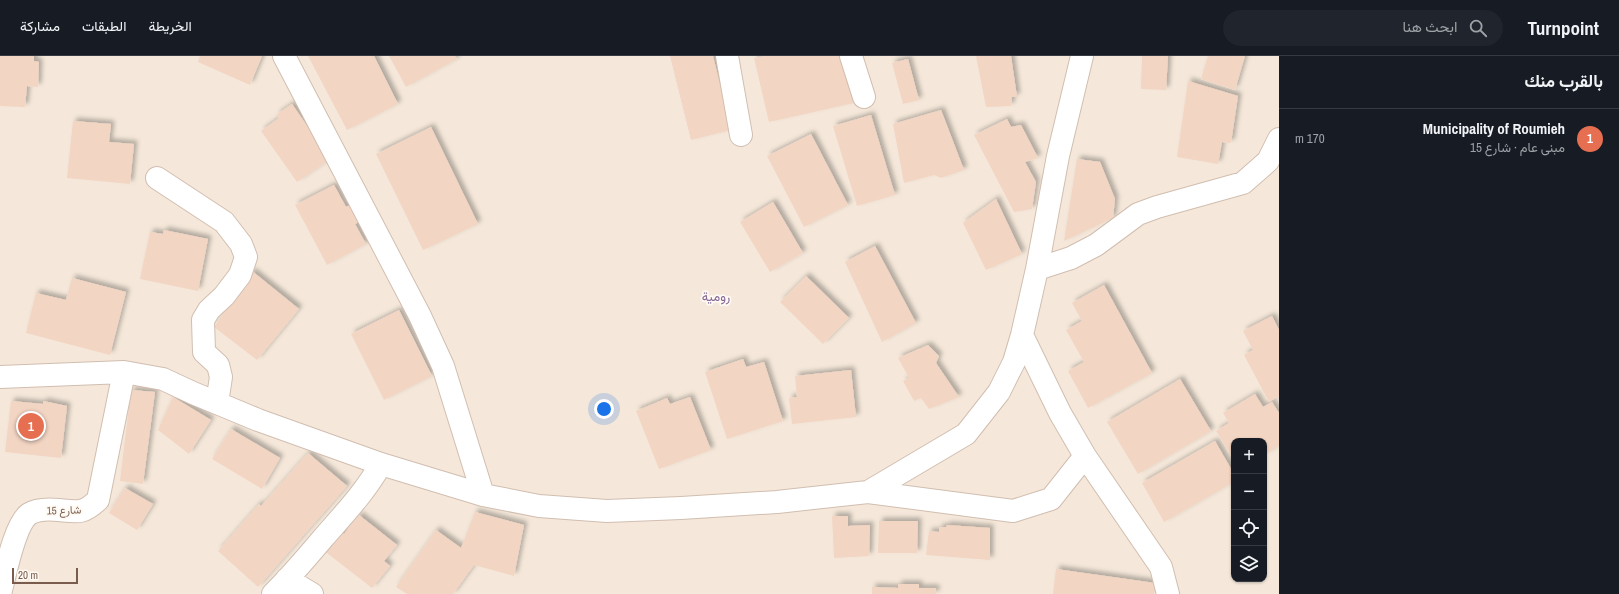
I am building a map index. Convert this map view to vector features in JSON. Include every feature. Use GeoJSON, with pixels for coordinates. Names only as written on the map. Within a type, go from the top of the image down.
{"type":"FeatureCollection","features":[{"type":"Feature","properties":{"kind":"street"},"geometry":{"type":"LineString","coordinates":[[284,56],[420,316],[443,366],[484,494]]}},
{"type":"Feature","properties":{"kind":"street"},"geometry":{"type":"LineString","coordinates":[[726,56],[741,135]]}},
{"type":"Feature","properties":{"kind":"street"},"geometry":{"type":"LineString","coordinates":[[851,56],[864,97]]}},
{"type":"Feature","properties":{"kind":"street"},"geometry":{"type":"LineString","coordinates":[[868,492],[966,434],[999,392],[1014,362],[1022,335],[1058,156],[1082,56]]}},
{"type":"Feature","properties":{"kind":"street"},"geometry":{"type":"LineString","coordinates":[[1036,269],[1071,258],[1096,245],[1138,214],[1157,207],[1243,183],[1268,161],[1279,139]]}},
{"type":"Feature","properties":{"kind":"street"},"geometry":{"type":"LineString","coordinates":[[157,178],[224,222],[241,244],[246,257],[240,275],[224,296],[209,310],[203,320],[204,352],[218,365],[221,377],[217,403]]}},
{"type":"Feature","properties":{"kind":"street"},"geometry":{"type":"LineString","coordinates":[[1022,335],[1060,413],[1085,456],[1161,567],[1168,594]]}},
{"type":"Feature","properties":{"kind":"street"},"geometry":{"type":"LineString","coordinates":[[0,377],[124,372],[163,378],[258,420],[380,464],[484,494],[539,506],[607,511],[770,502],[868,492],[1014,512],[1051,499],[1085,456]]}},
{"type":"Feature","properties":{"kind":"street","name":"شارع 15"},"geometry":{"type":"LineString","coordinates":[[0,594],[18,530],[29,514],[44,510],[74,512],[88,509],[98,500],[124,372]]}},
{"type":"Feature","properties":{"kind":"street"},"geometry":{"type":"LineString","coordinates":[[312,594],[280,587],[357,499],[369,484],[380,464]]}},
{"type":"Feature","properties":{"kind":"shaded area"},"geometry":{"type":"Polygon","coordinates":[[[0,56],[1279,56],[1279,594],[0,594],[0,56]]]}},
{"type":"Feature","properties":{"kind":"building"},"geometry":{"type":"Polygon","coordinates":[[[0,56],[34,56],[34,61],[39,62],[38,87],[27,86],[25,107],[0,106],[0,56]]]}},
{"type":"Feature","properties":{"kind":"building"},"geometry":{"type":"Polygon","coordinates":[[[200,56],[262,56],[250,85],[198,62],[200,56]]]}},
{"type":"Feature","properties":{"kind":"building"},"geometry":{"type":"Polygon","coordinates":[[[308,56],[374,56],[398,104],[347,130],[308,56]]]}},
{"type":"Feature","properties":{"kind":"building"},"geometry":{"type":"Polygon","coordinates":[[[389,56],[455,56],[457,59],[406,87],[389,56]]]}},
{"type":"Feature","properties":{"kind":"building"},"geometry":{"type":"Polygon","coordinates":[[[670,56],[713,56],[731,130],[691,140],[670,56]]]}},
{"type":"Feature","properties":{"kind":"building"},"geometry":{"type":"Polygon","coordinates":[[[764,56],[844,56],[854,103],[769,122],[754,58],[764,56]]]}},
{"type":"Feature","properties":{"kind":"building"},"geometry":{"type":"Polygon","coordinates":[[[976,56],[1011,56],[1017,97],[1012,97],[1011,106],[986,107],[976,56]]]}},
{"type":"Feature","properties":{"kind":"building"},"geometry":{"type":"Polygon","coordinates":[[[1142,56],[1168,56],[1166,90],[1141,89],[1142,56]]]}},
{"type":"Feature","properties":{"kind":"building"},"geometry":{"type":"Polygon","coordinates":[[[1208,56],[1245,56],[1235,90],[1201,79],[1208,56]]]}},
{"type":"Feature","properties":{"kind":"building"},"geometry":{"type":"Polygon","coordinates":[[[908,59],[919,100],[903,104],[892,63],[908,59]]]}},
{"type":"Feature","properties":{"kind":"building"},"geometry":{"type":"Polygon","coordinates":[[[1188,81],[1238,96],[1231,143],[1222,142],[1218,164],[1177,157],[1188,81]]]}},
{"type":"Feature","properties":{"kind":"building"},"geometry":{"type":"Polygon","coordinates":[[[292,104],[330,159],[297,182],[261,131],[279,118],[276,115],[292,104]]]}},
{"type":"Feature","properties":{"kind":"building"},"geometry":{"type":"Polygon","coordinates":[[[941,110],[964,170],[941,178],[934,175],[904,183],[893,124],[941,110]]]}},
{"type":"Feature","properties":{"kind":"building"},"geometry":{"type":"Polygon","coordinates":[[[871,115],[895,195],[857,206],[833,126],[871,115]]]}},
{"type":"Feature","properties":{"kind":"building"},"geometry":{"type":"Polygon","coordinates":[[[1007,119],[1011,127],[1021,125],[1038,158],[1025,162],[1036,182],[1032,209],[1014,212],[974,135],[1007,119]]]}},
{"type":"Feature","properties":{"kind":"building"},"geometry":{"type":"Polygon","coordinates":[[[73,121],[111,124],[109,142],[134,144],[130,184],[67,178],[73,121]]]}},
{"type":"Feature","properties":{"kind":"building"},"geometry":{"type":"Polygon","coordinates":[[[431,127],[478,224],[423,250],[376,154],[431,127]]]}},
{"type":"Feature","properties":{"kind":"building"},"geometry":{"type":"Polygon","coordinates":[[[811,134],[848,205],[804,227],[767,156],[811,134]]]}},
{"type":"Feature","properties":{"kind":"building"},"geometry":{"type":"Polygon","coordinates":[[[1077,159],[1100,162],[1115,199],[1113,218],[1064,241],[1077,159]]]}},
{"type":"Feature","properties":{"kind":"building"},"geometry":{"type":"Polygon","coordinates":[[[334,185],[346,207],[350,205],[359,222],[355,224],[366,244],[327,265],[295,205],[334,185]]]}},
{"type":"Feature","properties":{"kind":"building"},"geometry":{"type":"Polygon","coordinates":[[[996,199],[1022,254],[986,270],[963,223],[996,199]]]}},
{"type":"Feature","properties":{"kind":"building"},"geometry":{"type":"Polygon","coordinates":[[[773,202],[803,253],[770,272],[740,222],[773,202]]]}},
{"type":"Feature","properties":{"kind":"building"},"geometry":{"type":"Polygon","coordinates":[[[164,230],[208,239],[198,291],[140,279],[150,232],[163,234],[164,230]]]}},
{"type":"Feature","properties":{"kind":"building"},"geometry":{"type":"Polygon","coordinates":[[[875,246],[916,323],[882,342],[845,262],[875,246]]]}},
{"type":"Feature","properties":{"kind":"building"},"geometry":{"type":"Polygon","coordinates":[[[252,271],[299,309],[257,360],[214,327],[252,271]]]}},
{"type":"Feature","properties":{"kind":"building"},"geometry":{"type":"Polygon","coordinates":[[[806,276],[849,318],[823,344],[780,302],[806,276]]]}},
{"type":"Feature","properties":{"kind":"building"},"geometry":{"type":"Polygon","coordinates":[[[72,278],[126,292],[110,355],[26,333],[36,293],[66,300],[72,278]]]}},
{"type":"Feature","properties":{"kind":"building"},"geometry":{"type":"Polygon","coordinates":[[[1104,285],[1152,373],[1088,408],[1068,371],[1084,362],[1066,330],[1082,321],[1072,303],[1104,285]]]}},
{"type":"Feature","properties":{"kind":"building"},"geometry":{"type":"Polygon","coordinates":[[[399,310],[432,376],[384,400],[351,334],[399,310]]]}},
{"type":"Feature","properties":{"kind":"building"},"geometry":{"type":"Polygon","coordinates":[[[1272,316],[1279,330],[1279,396],[1269,402],[1244,355],[1253,350],[1243,331],[1272,316]]]}},
{"type":"Feature","properties":{"kind":"building"},"geometry":{"type":"Polygon","coordinates":[[[928,345],[939,356],[936,363],[959,397],[929,409],[921,398],[914,401],[903,381],[909,378],[898,358],[928,345]]]}},
{"type":"Feature","properties":{"kind":"building"},"geometry":{"type":"Polygon","coordinates":[[[743,359],[746,367],[764,362],[783,421],[727,439],[705,372],[743,359]]]}},
{"type":"Feature","properties":{"kind":"building"},"geometry":{"type":"Polygon","coordinates":[[[851,370],[856,417],[792,424],[789,398],[797,397],[795,376],[851,370]]]}},
{"type":"Feature","properties":{"kind":"building"},"geometry":{"type":"Polygon","coordinates":[[[1180,379],[1211,431],[1138,474],[1107,422],[1180,379]]]}},
{"type":"Feature","properties":{"kind":"building"},"geometry":{"type":"Polygon","coordinates":[[[131,390],[155,392],[143,484],[120,481],[131,390]]]}},
{"type":"Feature","properties":{"kind":"building"},"geometry":{"type":"Polygon","coordinates":[[[1255,394],[1263,407],[1272,402],[1279,413],[1279,446],[1267,453],[1267,438],[1231,438],[1231,455],[1216,431],[1229,423],[1223,413],[1255,394]]]}},
{"type":"Feature","properties":{"kind":"building"},"geometry":{"type":"Polygon","coordinates":[[[173,397],[211,420],[189,454],[158,430],[173,397]]]}},
{"type":"Feature","properties":{"kind":"building"},"geometry":{"type":"Polygon","coordinates":[[[690,397],[711,450],[659,469],[636,411],[667,398],[670,404],[690,397]]]}},
{"type":"Feature","properties":{"kind":"building"},"geometry":{"type":"Polygon","coordinates":[[[11,401],[43,404],[43,401],[67,406],[61,458],[5,452],[11,401]]]}},
{"type":"Feature","properties":{"kind":"building"},"geometry":{"type":"Polygon","coordinates":[[[231,429],[280,458],[262,489],[212,459],[231,429]]]}},
{"type":"Feature","properties":{"kind":"building"},"geometry":{"type":"Polygon","coordinates":[[[1215,441],[1231,469],[1231,484],[1164,522],[1142,483],[1215,441]]]}},
{"type":"Feature","properties":{"kind":"building"},"geometry":{"type":"Polygon","coordinates":[[[308,453],[347,486],[258,587],[218,551],[259,504],[261,506],[308,453]]]}},
{"type":"Feature","properties":{"kind":"building"},"geometry":{"type":"Polygon","coordinates":[[[125,488],[153,504],[137,530],[109,513],[125,488]]]}},
{"type":"Feature","properties":{"kind":"building"},"geometry":{"type":"Polygon","coordinates":[[[475,512],[524,525],[514,576],[474,565],[453,594],[407,594],[396,587],[436,530],[461,548],[475,512]]]}},
{"type":"Feature","properties":{"kind":"building"},"geometry":{"type":"Polygon","coordinates":[[[359,515],[397,545],[384,561],[390,566],[372,588],[323,550],[339,530],[344,534],[359,515]]]}},
{"type":"Feature","properties":{"kind":"building"},"geometry":{"type":"Polygon","coordinates":[[[832,516],[848,516],[848,526],[870,525],[869,556],[834,558],[832,516]]]}},
{"type":"Feature","properties":{"kind":"building"},"geometry":{"type":"Polygon","coordinates":[[[879,521],[918,521],[917,553],[878,553],[879,521]]]}},
{"type":"Feature","properties":{"kind":"building"},"geometry":{"type":"Polygon","coordinates":[[[947,525],[990,528],[990,560],[926,555],[929,531],[939,532],[939,527],[946,527],[947,525]]]}},
{"type":"Feature","properties":{"kind":"building"},"geometry":{"type":"Polygon","coordinates":[[[1056,569],[1155,583],[1154,594],[1053,594],[1056,569]]]}},
{"type":"Feature","properties":{"kind":"building"},"geometry":{"type":"Polygon","coordinates":[[[898,584],[919,584],[919,588],[936,588],[936,594],[872,594],[872,587],[898,588],[898,584]]]}},
{"type":"Feature","properties":{"kind":"place","name":"Municipality of Roumieh"},"geometry":{"type":"Point","coordinates":[31,426]}},
{"type":"Feature","properties":{"kind":"district","name":"رومية"},"geometry":{"type":"Point","coordinates":[716,296]}}]}
